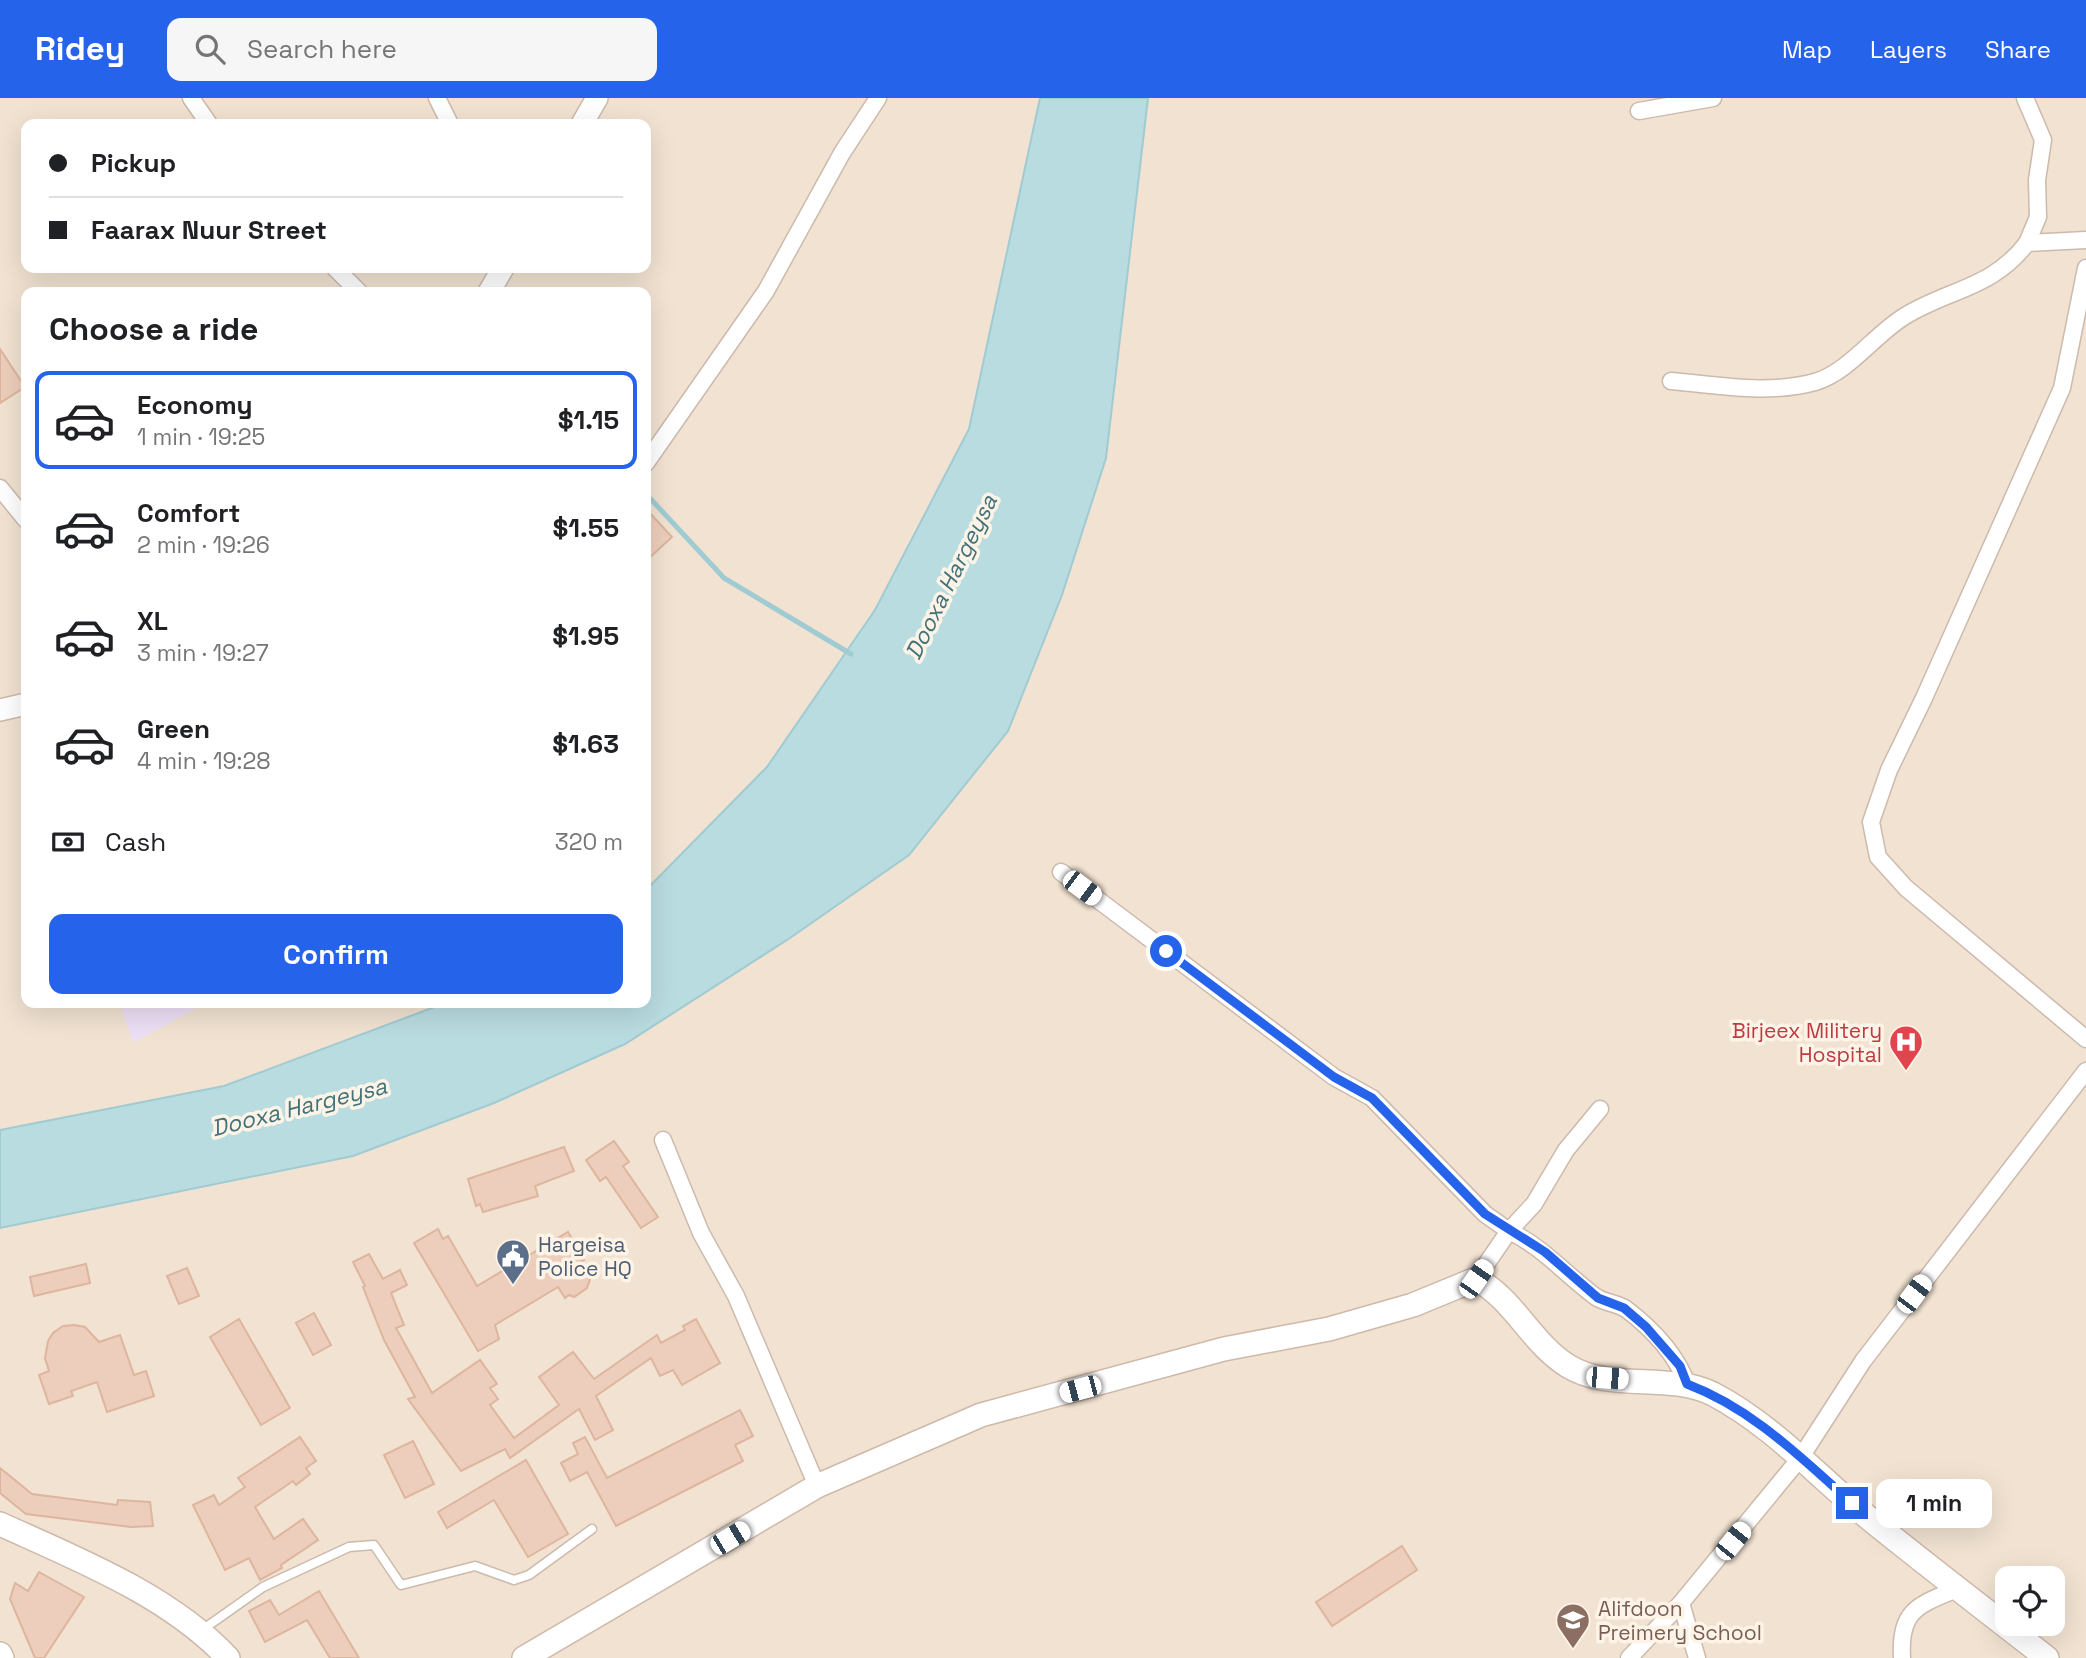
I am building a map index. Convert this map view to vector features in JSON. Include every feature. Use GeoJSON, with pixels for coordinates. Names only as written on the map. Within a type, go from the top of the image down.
{"type":"FeatureCollection","features":[{"type":"Feature","properties":{"kind":"main road"},"geometry":{"type":"LineString","coordinates":[[524,1658],[817,1486],[981,1415],[1224,1349],[1341,1326],[1413,1305],[1476,1279],[1493,1288],[1542,1345],[1569,1367],[1607,1378],[1687,1384],[1711,1394],[1763,1424],[1869,1518],[2046,1658]]}},
{"type":"Feature","properties":{"kind":"main road"},"geometry":{"type":"LineString","coordinates":[[0,1524],[134,1590],[199,1632],[228,1658]]}},
{"type":"Feature","properties":{"kind":"street"},"geometry":{"type":"LineString","coordinates":[[191,98],[206,119]]}},
{"type":"Feature","properties":{"kind":"street"},"geometry":{"type":"LineString","coordinates":[[437,98],[448,119]]}},
{"type":"Feature","properties":{"kind":"street"},"geometry":{"type":"LineString","coordinates":[[585,119],[597,98]]}},
{"type":"Feature","properties":{"kind":"street"},"geometry":{"type":"LineString","coordinates":[[651,456],[766,291],[842,153],[878,98]]}},
{"type":"Feature","properties":{"kind":"street"},"geometry":{"type":"LineString","coordinates":[[1639,111],[1713,98]]}},
{"type":"Feature","properties":{"kind":"street"},"geometry":{"type":"LineString","coordinates":[[1671,381],[1771,390],[1818,381],[1843,365],[1903,317],[1938,298],[1971,288],[2014,260],[2027,243],[2038,217],[2037,180],[2043,140],[2025,98]]}},
{"type":"Feature","properties":{"kind":"street"},"geometry":{"type":"LineString","coordinates":[[2027,243],[2086,240]]}},
{"type":"Feature","properties":{"kind":"street"},"geometry":{"type":"LineString","coordinates":[[2086,268],[2062,388],[1930,686],[1889,769],[1871,822],[1878,857],[1906,888],[2086,1039]]}},
{"type":"Feature","properties":{"kind":"street"},"geometry":{"type":"LineString","coordinates":[[340,273],[354,287]]}},
{"type":"Feature","properties":{"kind":"street"},"geometry":{"type":"LineString","coordinates":[[0,488],[21,514]]}},
{"type":"Feature","properties":{"kind":"street"},"geometry":{"type":"LineString","coordinates":[[0,709],[21,705]]}},
{"type":"Feature","properties":{"kind":"street"},"geometry":{"type":"LineString","coordinates":[[1062,872],[1334,1077],[1372,1098],[1485,1214],[1545,1252],[1598,1298],[1624,1308],[1670,1352],[1680,1366],[1687,1384]]}},
{"type":"Feature","properties":{"kind":"street"},"geometry":{"type":"LineString","coordinates":[[1629,1658],[1681,1603],[1801,1457],[1863,1361],[2086,1072]]}},
{"type":"Feature","properties":{"kind":"street"},"geometry":{"type":"LineString","coordinates":[[1476,1279],[1509,1231],[1534,1204],[1566,1150],[1600,1110]]}},
{"type":"Feature","properties":{"kind":"street"},"geometry":{"type":"LineString","coordinates":[[663,1140],[701,1233],[736,1296],[817,1486]]}},
{"type":"Feature","properties":{"kind":"street"},"geometry":{"type":"LineString","coordinates":[[1902,1658],[1900,1635],[1904,1622],[1918,1606],[1959,1588]]}},
{"type":"Feature","properties":{"kind":"street"},"geometry":{"type":"LineString","coordinates":[[1681,1603],[1697,1658]]}},
{"type":"Feature","properties":{"kind":"lane"},"geometry":{"type":"LineString","coordinates":[[199,1632],[263,1587],[349,1547],[374,1545],[401,1585],[475,1566],[514,1580],[529,1575],[592,1529]]}},
{"type":"Feature","properties":{"kind":"shaded area"},"geometry":{"type":"Polygon","coordinates":[[[0,98],[2086,98],[2086,1658],[0,1658],[0,98]]]}},
{"type":"Feature","properties":{"kind":"shaded area"},"geometry":{"type":"Polygon","coordinates":[[[122,1008],[196,1008],[133,1043],[122,1008]]]}},
{"type":"Feature","properties":{"kind":"water","name":"Dooxa Hargeysa"},"geometry":{"type":"Polygon","coordinates":[[[1040,98],[1148,98],[1106,458],[1062,595],[1008,731],[909,855],[790,938],[625,1044],[494,1103],[353,1156],[0,1228],[0,1130],[224,1086],[432,1008],[651,1008],[651,885],[767,767],[875,610],[969,429],[1040,98]]]}},
{"type":"Feature","properties":{"kind":"building"},"geometry":{"type":"Polygon","coordinates":[[[0,349],[21,381],[21,390],[0,403],[0,349]]]}},
{"type":"Feature","properties":{"kind":"building"},"geometry":{"type":"Polygon","coordinates":[[[651,514],[672,537],[651,556],[651,514]]]}},
{"type":"Feature","properties":{"kind":"building"},"geometry":{"type":"Polygon","coordinates":[[[614,1141],[629,1162],[623,1166],[658,1217],[641,1228],[606,1177],[600,1181],[586,1160],[614,1141]]]}},
{"type":"Feature","properties":{"kind":"building"},"geometry":{"type":"Polygon","coordinates":[[[564,1147],[574,1171],[535,1186],[538,1196],[483,1212],[480,1204],[476,1206],[468,1179],[564,1147]]]}},
{"type":"Feature","properties":{"kind":"building"},"geometry":{"type":"Polygon","coordinates":[[[438,1229],[443,1239],[448,1236],[477,1286],[568,1232],[584,1260],[580,1262],[590,1279],[587,1288],[574,1297],[569,1295],[565,1298],[558,1287],[495,1325],[499,1339],[478,1351],[414,1243],[438,1229]]]}},
{"type":"Feature","properties":{"kind":"building"},"geometry":{"type":"Polygon","coordinates":[[[369,1254],[383,1279],[400,1270],[407,1285],[391,1293],[404,1325],[396,1328],[432,1393],[480,1360],[497,1384],[490,1388],[498,1399],[490,1405],[514,1438],[559,1405],[539,1377],[573,1352],[594,1379],[657,1335],[661,1343],[685,1330],[683,1326],[696,1319],[720,1363],[682,1385],[673,1370],[660,1376],[651,1358],[596,1396],[613,1430],[595,1440],[579,1409],[510,1458],[505,1449],[461,1471],[408,1399],[415,1397],[384,1340],[363,1287],[365,1286],[353,1262],[369,1254]]]}},
{"type":"Feature","properties":{"kind":"building"},"geometry":{"type":"Polygon","coordinates":[[[86,1264],[90,1283],[34,1296],[30,1277],[86,1264]]]}},
{"type":"Feature","properties":{"kind":"building"},"geometry":{"type":"Polygon","coordinates":[[[187,1268],[199,1296],[179,1304],[167,1276],[187,1268]]]}},
{"type":"Feature","properties":{"kind":"building"},"geometry":{"type":"Polygon","coordinates":[[[314,1313],[331,1345],[313,1355],[296,1323],[314,1313]]]}},
{"type":"Feature","properties":{"kind":"building"},"geometry":{"type":"Polygon","coordinates":[[[239,1319],[290,1408],[261,1425],[210,1337],[239,1319]]]}},
{"type":"Feature","properties":{"kind":"building"},"geometry":{"type":"Polygon","coordinates":[[[63,1326],[85,1327],[99,1342],[120,1335],[134,1375],[146,1371],[154,1396],[107,1412],[97,1382],[71,1391],[73,1396],[49,1404],[39,1375],[49,1371],[45,1358],[48,1341],[53,1333],[63,1326]]]}},
{"type":"Feature","properties":{"kind":"building"},"geometry":{"type":"Polygon","coordinates":[[[740,1410],[753,1436],[735,1445],[743,1461],[616,1526],[587,1472],[570,1481],[561,1463],[578,1454],[573,1443],[585,1437],[607,1478],[740,1410]]]}},
{"type":"Feature","properties":{"kind":"building"},"geometry":{"type":"Polygon","coordinates":[[[300,1437],[316,1461],[306,1468],[310,1474],[296,1485],[293,1481],[255,1507],[274,1539],[303,1519],[318,1540],[281,1565],[282,1568],[260,1580],[249,1558],[225,1570],[193,1505],[214,1495],[219,1505],[245,1487],[238,1478],[300,1437]]]}},
{"type":"Feature","properties":{"kind":"building"},"geometry":{"type":"Polygon","coordinates":[[[413,1441],[434,1484],[405,1498],[384,1455],[413,1441]]]}},
{"type":"Feature","properties":{"kind":"building"},"geometry":{"type":"Polygon","coordinates":[[[526,1460],[568,1534],[528,1557],[494,1500],[447,1528],[438,1512],[526,1460]]]}},
{"type":"Feature","properties":{"kind":"building"},"geometry":{"type":"Polygon","coordinates":[[[0,1468],[32,1494],[117,1505],[118,1500],[150,1502],[153,1526],[131,1527],[26,1514],[0,1493],[0,1468]]]}},
{"type":"Feature","properties":{"kind":"building"},"geometry":{"type":"Polygon","coordinates":[[[1402,1546],[1417,1570],[1332,1626],[1316,1602],[1402,1546]]]}},
{"type":"Feature","properties":{"kind":"building"},"geometry":{"type":"Polygon","coordinates":[[[39,1572],[84,1597],[44,1658],[35,1658],[10,1599],[15,1583],[28,1591],[39,1572]]]}},
{"type":"Feature","properties":{"kind":"building"},"geometry":{"type":"Polygon","coordinates":[[[319,1591],[359,1658],[330,1658],[307,1620],[265,1642],[249,1611],[270,1600],[279,1615],[319,1591]]]}},
{"type":"Feature","properties":{"kind":"waterway"},"geometry":{"type":"LineString","coordinates":[[651,499],[724,578],[851,654]]}},
{"type":"Feature","properties":{"kind":"place","name":"Birjeex Militery Hospital"},"geometry":{"type":"Point","coordinates":[1906,1072]}},
{"type":"Feature","properties":{"kind":"place","name":"Hargeisa Police HQ"},"geometry":{"type":"Point","coordinates":[513,1286]}},
{"type":"Feature","properties":{"kind":"place","name":"Alifdoon Preimery School"},"geometry":{"type":"Point","coordinates":[1573,1650]}},
{"type":"Feature","properties":{"kind":"route"},"geometry":{"type":"LineString","coordinates":[[1166,951],[1334,1077],[1372,1098],[1463,1188],[1485,1214],[1545,1252],[1598,1298],[1624,1308],[1670,1352],[1680,1366],[1687,1384],[1711,1394],[1763,1424],[1852,1503]]}}]}
